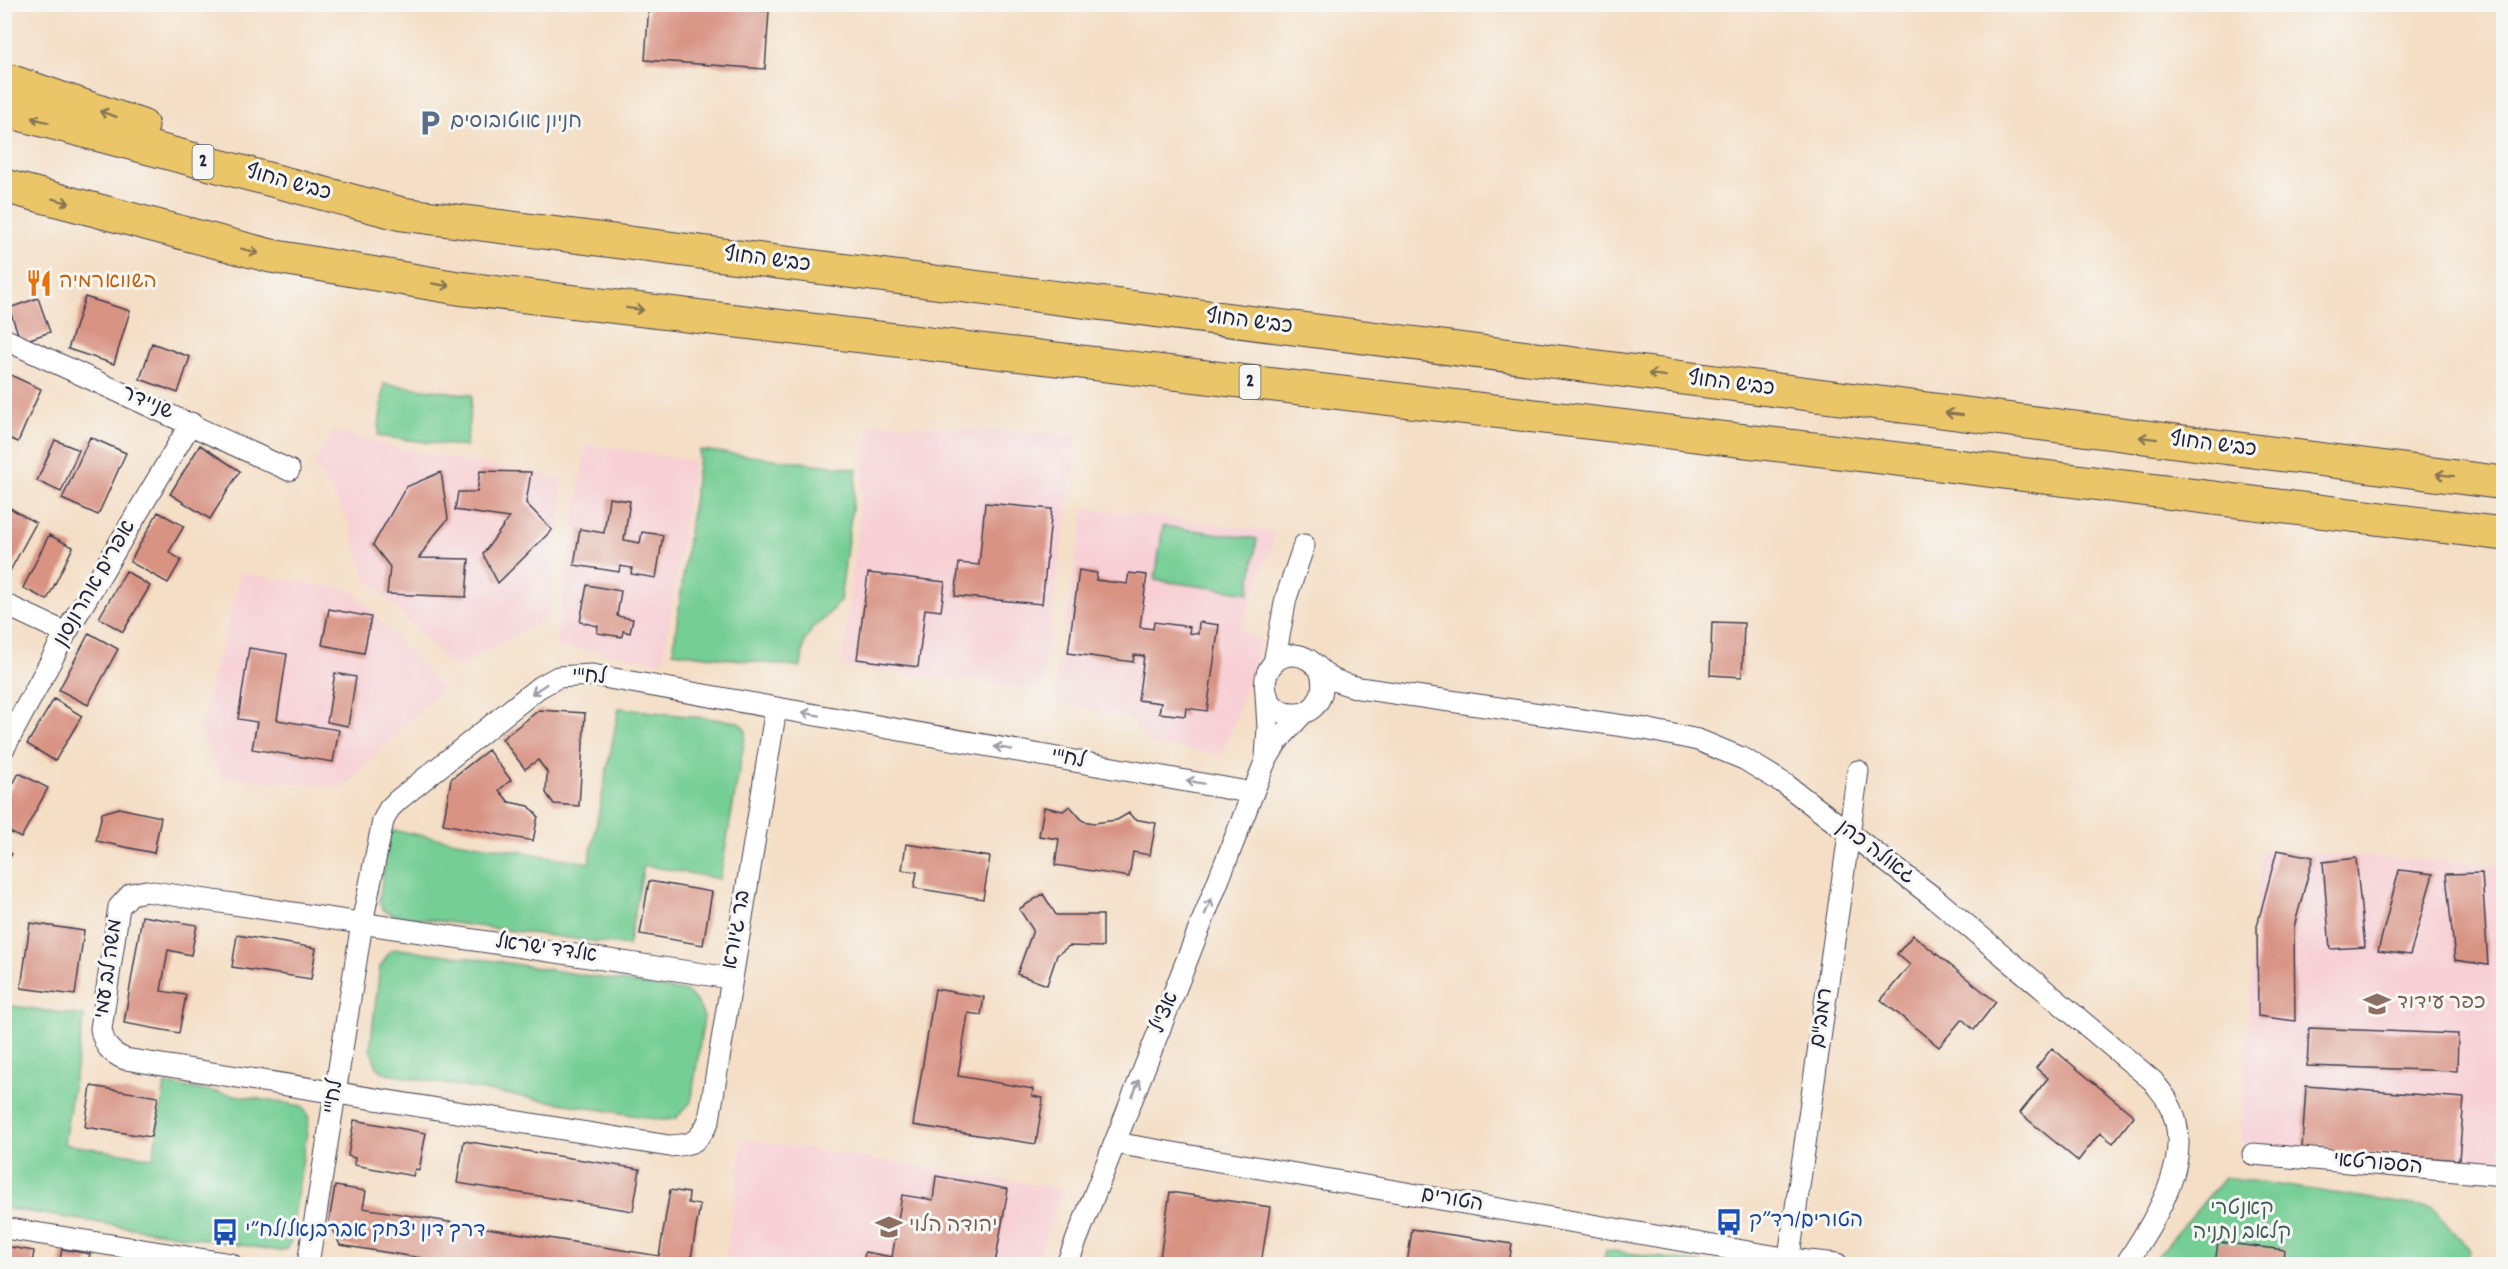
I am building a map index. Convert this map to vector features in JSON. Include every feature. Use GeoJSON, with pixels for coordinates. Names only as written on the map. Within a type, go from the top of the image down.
{"type":"FeatureCollection","features":[{"type":"Feature","properties":{"kind":"highway"},"geometry":{"type":"LineString","coordinates":[[4,79],[402,214]]}},
{"type":"Feature","properties":{"kind":"highway","name":"כביש החוף"},"geometry":{"type":"LineString","coordinates":[[4,110],[402,214],[2504,483]]}},
{"type":"Feature","properties":{"kind":"highway","name":"2"},"geometry":{"type":"LineString","coordinates":[[4,186],[271,256],[458,288],[1948,465],[2504,534]]}},
{"type":"Feature","properties":{"kind":"street","name":"שניידר"},"geometry":{"type":"LineString","coordinates":[[4,339],[289,470]]}},
{"type":"Feature","properties":{"kind":"street","name":"אפרים אהרונסון"},"geometry":{"type":"LineString","coordinates":[[4,748],[66,633],[191,423]]}},
{"type":"Feature","properties":{"kind":"street"},"geometry":{"type":"LineString","coordinates":[[1283,618],[1291,639],[1312,664],[1323,688],[1321,698],[1309,710],[1287,714],[1278,710],[1266,694],[1266,675],[1274,663],[1286,598],[1304,545]]}},
{"type":"Feature","properties":{"kind":"street"},"geometry":{"type":"LineString","coordinates":[[4,604],[66,633]]}},
{"type":"Feature","properties":{"kind":"street"},"geometry":{"type":"LineString","coordinates":[[1274,663],[1286,656],[1312,664]]}},
{"type":"Feature","properties":{"kind":"street","name":"גאולה כהן"},"geometry":{"type":"LineString","coordinates":[[1312,664],[1332,679],[1346,684],[1645,729],[1698,740],[1744,759],[1764,771],[1849,832],[1937,900],[2153,1081],[2168,1101],[2176,1125],[2177,1151],[2172,1178],[2151,1224],[2126,1264]]}},
{"type":"Feature","properties":{"kind":"street","name":"לח\"י"},"geometry":{"type":"LineString","coordinates":[[308,1264],[362,923],[379,836],[389,809],[538,688],[558,677],[592,675],[1253,792]]}},
{"type":"Feature","properties":{"kind":"street","name":"גאולה כהן"},"geometry":{"type":"LineString","coordinates":[[1309,710],[1349,694],[1377,690]]}},
{"type":"Feature","properties":{"kind":"street","name":"אצ\"ל"},"geometry":{"type":"LineString","coordinates":[[1265,762],[1268,728],[1266,694]]}},
{"type":"Feature","properties":{"kind":"street","name":"בר גיורא"},"geometry":{"type":"LineString","coordinates":[[335,1094],[669,1146],[689,1145],[697,1140],[709,1120],[730,978],[776,708]]}},
{"type":"Feature","properties":{"kind":"street","name":"אצ\"ל"},"geometry":{"type":"LineString","coordinates":[[1067,1264],[1265,762],[1277,742],[1309,710]]}},
{"type":"Feature","properties":{"kind":"street","name":"רמב\"ם"},"geometry":{"type":"LineString","coordinates":[[1789,1262],[1858,771]]}},
{"type":"Feature","properties":{"kind":"street","name":"משה לב עמי"},"geometry":{"type":"LineString","coordinates":[[335,1094],[125,1059],[114,1055],[103,1039],[101,1029],[117,917],[119,907],[124,900],[131,894],[146,891],[362,923]]}},
{"type":"Feature","properties":{"kind":"street","name":"אלדד ישראל"},"geometry":{"type":"LineString","coordinates":[[362,923],[730,978]]}},
{"type":"Feature","properties":{"kind":"street","name":"הטורים"},"geometry":{"type":"LineString","coordinates":[[1114,1143],[1789,1262],[1837,1264]]}},
{"type":"Feature","properties":{"kind":"street","name":"הספורטאי"},"geometry":{"type":"LineString","coordinates":[[2253,1154],[2504,1175]]}},
{"type":"Feature","properties":{"kind":"street"},"geometry":{"type":"LineString","coordinates":[[4,1228],[231,1264]]}},
{"type":"Feature","properties":{"kind":"shaded area"},"geometry":{"type":"Polygon","coordinates":[[[869,423],[1078,435],[1041,690],[842,667],[869,423]]]}},
{"type":"Feature","properties":{"kind":"shaded area"},"geometry":{"type":"Polygon","coordinates":[[[333,432],[407,450],[564,479],[548,617],[455,668],[365,577],[347,518],[314,463],[333,432]]]}},
{"type":"Feature","properties":{"kind":"shaded area"},"geometry":{"type":"Polygon","coordinates":[[[586,444],[694,461],[663,662],[555,646],[586,444]]]}},
{"type":"Feature","properties":{"kind":"shaded area"},"geometry":{"type":"Polygon","coordinates":[[[1085,508],[1276,532],[1240,630],[1261,642],[1223,755],[1149,744],[1132,722],[1122,716],[1052,701],[1085,508]]]}},
{"type":"Feature","properties":{"kind":"shaded area"},"geometry":{"type":"Polygon","coordinates":[[[241,573],[352,590],[442,688],[343,788],[221,776],[200,728],[241,573]]]}},
{"type":"Feature","properties":{"kind":"shaded area","name":"כפר עידוד"},"geometry":{"type":"Polygon","coordinates":[[[2261,850],[2503,865],[2503,1162],[2240,1143],[2261,850]]]}},
{"type":"Feature","properties":{"kind":"shaded area","name":"יהודה הלוי"},"geometry":{"type":"Polygon","coordinates":[[[743,1139],[1063,1189],[1035,1264],[725,1264],[743,1139]]]}},
{"type":"Feature","properties":{"kind":"green space"},"geometry":{"type":"Polygon","coordinates":[[[384,384],[472,395],[466,447],[378,436],[384,384]]]}},
{"type":"Feature","properties":{"kind":"green space"},"geometry":{"type":"Polygon","coordinates":[[[700,450],[857,469],[840,601],[812,629],[804,643],[801,667],[673,652],[700,450]]]}},
{"type":"Feature","properties":{"kind":"green space"},"geometry":{"type":"Polygon","coordinates":[[[1163,526],[1257,539],[1249,593],[1155,580],[1163,526]]]}},
{"type":"Feature","properties":{"kind":"green space"},"geometry":{"type":"Polygon","coordinates":[[[619,708],[739,722],[746,731],[720,879],[644,865],[628,946],[393,915],[383,910],[379,901],[390,830],[589,863],[619,708]]]}},
{"type":"Feature","properties":{"kind":"green space"},"geometry":{"type":"Polygon","coordinates":[[[399,949],[495,961],[688,992],[698,1004],[704,1017],[691,1102],[675,1119],[662,1120],[386,1074],[377,1067],[370,1049],[380,967],[391,950],[399,949]]]}},
{"type":"Feature","properties":{"kind":"green space"},"geometry":{"type":"Polygon","coordinates":[[[5,1005],[84,1016],[64,1144],[153,1158],[165,1084],[302,1106],[309,1118],[290,1243],[286,1249],[279,1251],[5,1208],[5,1005]]]}},
{"type":"Feature","properties":{"kind":"green space","name":"קאנטרי קלאב נתניה"},"geometry":{"type":"Polygon","coordinates":[[[2225,1177],[2433,1208],[2470,1250],[2468,1264],[2151,1264],[2225,1177]]]}},
{"type":"Feature","properties":{"kind":"green space"},"geometry":{"type":"Polygon","coordinates":[[[1606,1250],[1707,1264],[1603,1264],[1606,1250]]]}},
{"type":"Feature","properties":{"kind":"building"},"geometry":{"type":"Polygon","coordinates":[[[649,4],[749,4],[749,10],[769,11],[765,69],[645,60],[649,4]]]}},
{"type":"Feature","properties":{"kind":"building"},"geometry":{"type":"Polygon","coordinates":[[[85,297],[130,311],[114,364],[68,349],[85,297]]]}},
{"type":"Feature","properties":{"kind":"building"},"geometry":{"type":"Polygon","coordinates":[[[38,298],[50,332],[21,342],[9,308],[38,298]]]}},
{"type":"Feature","properties":{"kind":"building"},"geometry":{"type":"Polygon","coordinates":[[[152,343],[190,357],[178,393],[140,379],[152,343]]]}},
{"type":"Feature","properties":{"kind":"building"},"geometry":{"type":"Polygon","coordinates":[[[4,372],[41,389],[18,442],[4,436],[4,372]]]}},
{"type":"Feature","properties":{"kind":"building"},"geometry":{"type":"Polygon","coordinates":[[[90,437],[126,453],[98,515],[62,499],[90,437]]]}},
{"type":"Feature","properties":{"kind":"building"},"geometry":{"type":"Polygon","coordinates":[[[55,440],[79,450],[61,492],[37,481],[55,440]]]}},
{"type":"Feature","properties":{"kind":"building"},"geometry":{"type":"Polygon","coordinates":[[[200,445],[240,471],[210,519],[170,494],[200,445]]]}},
{"type":"Feature","properties":{"kind":"building"},"geometry":{"type":"Polygon","coordinates":[[[480,471],[531,472],[526,503],[552,530],[498,583],[483,554],[509,518],[455,510],[458,492],[477,492],[480,471]]]}},
{"type":"Feature","properties":{"kind":"building"},"geometry":{"type":"Polygon","coordinates":[[[441,472],[448,519],[419,558],[469,559],[466,597],[387,594],[390,567],[373,545],[406,487],[441,472]]]}},
{"type":"Feature","properties":{"kind":"building"},"geometry":{"type":"Polygon","coordinates":[[[609,498],[630,501],[624,540],[640,543],[642,532],[663,535],[656,578],[631,574],[632,568],[620,566],[619,572],[574,565],[580,529],[604,533],[609,498]]]}},
{"type":"Feature","properties":{"kind":"building"},"geometry":{"type":"Polygon","coordinates":[[[985,503],[1052,509],[1042,604],[955,596],[959,563],[979,565],[985,503]]]}},
{"type":"Feature","properties":{"kind":"building"},"geometry":{"type":"Polygon","coordinates":[[[10,508],[36,523],[4,582],[4,519],[10,508]]]}},
{"type":"Feature","properties":{"kind":"building"},"geometry":{"type":"Polygon","coordinates":[[[158,512],[184,526],[169,552],[181,560],[168,583],[130,562],[158,512]]]}},
{"type":"Feature","properties":{"kind":"building"},"geometry":{"type":"Polygon","coordinates":[[[49,535],[73,547],[47,600],[23,588],[49,535]]]}},
{"type":"Feature","properties":{"kind":"building"},"geometry":{"type":"Polygon","coordinates":[[[1079,570],[1097,573],[1096,580],[1127,584],[1129,573],[1147,575],[1140,627],[1153,629],[1154,622],[1190,627],[1189,633],[1198,634],[1199,622],[1219,625],[1207,711],[1186,708],[1185,716],[1159,713],[1161,703],[1138,700],[1144,656],[1134,655],[1133,662],[1068,653],[1079,570]]]}},
{"type":"Feature","properties":{"kind":"building"},"geometry":{"type":"Polygon","coordinates":[[[126,571],[150,586],[123,632],[99,618],[126,571]]]}},
{"type":"Feature","properties":{"kind":"building"},"geometry":{"type":"Polygon","coordinates":[[[868,573],[945,582],[941,611],[925,609],[918,667],[857,659],[868,573]]]}},
{"type":"Feature","properties":{"kind":"building"},"geometry":{"type":"Polygon","coordinates":[[[587,585],[621,591],[617,616],[633,619],[630,633],[623,631],[622,637],[597,633],[598,626],[580,622],[587,585]]]}},
{"type":"Feature","properties":{"kind":"building"},"geometry":{"type":"Polygon","coordinates":[[[329,609],[371,617],[364,653],[322,645],[329,609]]]}},
{"type":"Feature","properties":{"kind":"building"},"geometry":{"type":"Polygon","coordinates":[[[1712,622],[1744,623],[1742,677],[1710,675],[1712,622]]]}},
{"type":"Feature","properties":{"kind":"building"},"geometry":{"type":"Polygon","coordinates":[[[89,633],[118,649],[88,705],[59,690],[89,633]]]}},
{"type":"Feature","properties":{"kind":"building"},"geometry":{"type":"Polygon","coordinates":[[[249,648],[287,654],[277,720],[339,730],[333,762],[252,749],[257,722],[238,719],[249,648]]]}},
{"type":"Feature","properties":{"kind":"building"},"geometry":{"type":"Polygon","coordinates":[[[335,673],[356,677],[348,726],[327,722],[335,673]]]}},
{"type":"Feature","properties":{"kind":"building"},"geometry":{"type":"Polygon","coordinates":[[[54,699],[82,716],[55,761],[27,744],[54,699]]]}},
{"type":"Feature","properties":{"kind":"building"},"geometry":{"type":"Polygon","coordinates":[[[539,710],[585,713],[579,806],[554,804],[546,793],[547,772],[538,760],[525,769],[502,739],[539,710]]]}},
{"type":"Feature","properties":{"kind":"building"},"geometry":{"type":"Polygon","coordinates":[[[488,750],[511,780],[499,790],[509,802],[529,806],[538,816],[533,841],[443,824],[451,779],[488,750]]]}},
{"type":"Feature","properties":{"kind":"building"},"geometry":{"type":"Polygon","coordinates":[[[19,773],[48,788],[21,838],[4,829],[4,801],[19,773]]]}},
{"type":"Feature","properties":{"kind":"building"},"geometry":{"type":"Polygon","coordinates":[[[1070,806],[1083,821],[1094,823],[1117,820],[1129,813],[1134,819],[1156,823],[1150,855],[1133,852],[1129,877],[1055,865],[1059,839],[1039,836],[1044,807],[1063,811],[1070,806]]]}},
{"type":"Feature","properties":{"kind":"building"},"geometry":{"type":"Polygon","coordinates":[[[119,808],[161,817],[154,853],[96,841],[102,813],[119,808]]]}},
{"type":"Feature","properties":{"kind":"building"},"geometry":{"type":"Polygon","coordinates":[[[906,844],[990,857],[983,899],[914,888],[917,872],[902,870],[906,844]]]}},
{"type":"Feature","properties":{"kind":"building"},"geometry":{"type":"Polygon","coordinates":[[[4,850],[12,854],[4,867],[4,850]]]}},
{"type":"Feature","properties":{"kind":"building"},"geometry":{"type":"Polygon","coordinates":[[[2277,850],[2313,857],[2294,927],[2295,1021],[2258,1016],[2257,926],[2277,850]]]}},
{"type":"Feature","properties":{"kind":"building"},"geometry":{"type":"Polygon","coordinates":[[[2356,858],[2365,947],[2330,949],[2323,862],[2356,858]]]}},
{"type":"Feature","properties":{"kind":"building"},"geometry":{"type":"Polygon","coordinates":[[[2399,870],[2433,874],[2410,955],[2378,951],[2399,870]]]}},
{"type":"Feature","properties":{"kind":"building"},"geometry":{"type":"Polygon","coordinates":[[[2482,873],[2488,965],[2455,960],[2446,874],[2482,873]]]}},
{"type":"Feature","properties":{"kind":"building"},"geometry":{"type":"Polygon","coordinates":[[[649,881],[712,892],[703,945],[640,934],[649,881]]]}},
{"type":"Feature","properties":{"kind":"building"},"geometry":{"type":"Polygon","coordinates":[[[1043,894],[1056,915],[1103,915],[1103,947],[1069,946],[1057,955],[1047,985],[1017,974],[1033,930],[1019,909],[1043,894]]]}},
{"type":"Feature","properties":{"kind":"building"},"geometry":{"type":"Polygon","coordinates":[[[142,916],[197,925],[191,955],[168,950],[161,991],[186,995],[179,1033],[124,1023],[142,916]]]}},
{"type":"Feature","properties":{"kind":"building"},"geometry":{"type":"Polygon","coordinates":[[[30,923],[84,931],[75,995],[21,988],[30,923]]]}},
{"type":"Feature","properties":{"kind":"building"},"geometry":{"type":"Polygon","coordinates":[[[237,935],[316,948],[311,979],[232,967],[237,935]]]}},
{"type":"Feature","properties":{"kind":"building"},"geometry":{"type":"Polygon","coordinates":[[[1913,935],[1996,1002],[1974,1030],[1962,1019],[1939,1047],[1881,1000],[1910,965],[1897,954],[1913,935]]]}},
{"type":"Feature","properties":{"kind":"building"},"geometry":{"type":"Polygon","coordinates":[[[935,989],[984,997],[981,1015],[968,1013],[958,1076],[1033,1089],[1032,1096],[1043,1098],[1036,1144],[913,1125],[935,989]]]}},
{"type":"Feature","properties":{"kind":"building"},"geometry":{"type":"Polygon","coordinates":[[[2309,1028],[2458,1034],[2457,1071],[2307,1066],[2309,1028]]]}},
{"type":"Feature","properties":{"kind":"building"},"geometry":{"type":"Polygon","coordinates":[[[2052,1048],[2134,1116],[2113,1143],[2100,1133],[2078,1161],[2020,1113],[2048,1078],[2036,1068],[2052,1048]]]}},
{"type":"Feature","properties":{"kind":"building"},"geometry":{"type":"Polygon","coordinates":[[[91,1086],[158,1097],[151,1137],[85,1127],[91,1086]]]}},
{"type":"Feature","properties":{"kind":"building"},"geometry":{"type":"Polygon","coordinates":[[[2306,1086],[2464,1098],[2459,1160],[2302,1148],[2306,1086]]]}},
{"type":"Feature","properties":{"kind":"building"},"geometry":{"type":"Polygon","coordinates":[[[354,1120],[426,1133],[419,1170],[415,1169],[413,1176],[354,1165],[355,1158],[348,1156],[354,1120]]]}},
{"type":"Feature","properties":{"kind":"building"},"geometry":{"type":"Polygon","coordinates":[[[464,1141],[640,1169],[633,1211],[457,1183],[464,1141]]]}},
{"type":"Feature","properties":{"kind":"building"},"geometry":{"type":"Polygon","coordinates":[[[936,1176],[1008,1189],[995,1264],[863,1264],[865,1252],[892,1257],[902,1195],[933,1200],[936,1176]]]}},
{"type":"Feature","properties":{"kind":"building"},"geometry":{"type":"Polygon","coordinates":[[[335,1186],[366,1191],[363,1208],[659,1256],[670,1190],[689,1193],[688,1203],[700,1205],[690,1264],[459,1264],[340,1245],[329,1221],[335,1186]]]}},
{"type":"Feature","properties":{"kind":"building"},"geometry":{"type":"Polygon","coordinates":[[[1170,1192],[1270,1207],[1261,1264],[1159,1264],[1170,1192]]]}},
{"type":"Feature","properties":{"kind":"building"},"geometry":{"type":"Polygon","coordinates":[[[1412,1229],[1512,1244],[1509,1264],[1407,1264],[1412,1229]]]}},
{"type":"Feature","properties":{"kind":"building"},"geometry":{"type":"Polygon","coordinates":[[[2218,1242],[2285,1250],[2283,1264],[2215,1264],[2218,1242]]]}},
{"type":"Feature","properties":{"kind":"building"},"geometry":{"type":"Polygon","coordinates":[[[4,1246],[34,1251],[32,1264],[4,1264],[4,1246]]]}},
{"type":"Feature","properties":{"kind":"building"},"geometry":{"type":"Polygon","coordinates":[[[62,1249],[90,1254],[88,1264],[59,1264],[62,1249]]]}},
{"type":"Feature","properties":{"kind":"building"},"geometry":{"type":"Polygon","coordinates":[[[114,1260],[133,1263],[133,1264],[113,1264],[114,1260]]]}},
{"type":"Feature","properties":{"kind":"place","name":"חניון אוטובוסים"},"geometry":{"type":"Point","coordinates":[430,123]}},
{"type":"Feature","properties":{"kind":"place","name":"השווארמיה"},"geometry":{"type":"Point","coordinates":[39,283]}},
{"type":"Feature","properties":{"kind":"place","name":"כפר עידוד"},"geometry":{"type":"Point","coordinates":[2377,1004]}},
{"type":"Feature","properties":{"kind":"place","name":"הטורים/רד״ק"},"geometry":{"type":"Point","coordinates":[1729,1222]}},
{"type":"Feature","properties":{"kind":"place","name":"יהודה הלוי"},"geometry":{"type":"Point","coordinates":[889,1227]}},
{"type":"Feature","properties":{"kind":"place","name":"דרך דון יצחק אברבנאל/לח״י"},"geometry":{"type":"Point","coordinates":[225,1232]}}]}
